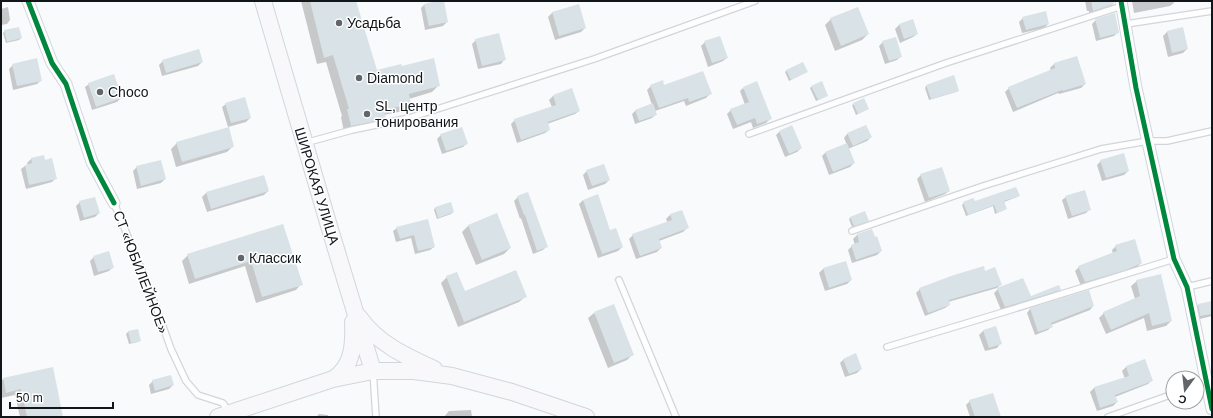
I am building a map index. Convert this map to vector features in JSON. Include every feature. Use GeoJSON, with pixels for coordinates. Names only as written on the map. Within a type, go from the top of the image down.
{"type":"FeatureCollection","features":[{"type":"Feature","properties":{"kind":"main road","name":"ШИРОКАЯ УЛИЦА"},"geometry":{"type":"LineString","coordinates":[[263,1],[353,309],[373,371]]}},
{"type":"Feature","properties":{"kind":"main road"},"geometry":{"type":"LineString","coordinates":[[353,309],[365,325],[378,338],[406,357],[452,376],[512,392],[586,417]]}},
{"type":"Feature","properties":{"kind":"main road"},"geometry":{"type":"LineString","coordinates":[[333,380],[345,370],[351,355],[354,338],[353,309]]}},
{"type":"Feature","properties":{"kind":"main road"},"geometry":{"type":"LineString","coordinates":[[224,415],[333,380],[373,371],[414,372],[452,376]]}},
{"type":"Feature","properties":{"kind":"street","name":"СТ «ЮБИЛЕЙНОЕ»"},"geometry":{"type":"LineString","coordinates":[[28,1],[52,63],[66,84],[92,162],[114,203]]}},
{"type":"Feature","properties":{"kind":"street"},"geometry":{"type":"LineString","coordinates":[[1122,4],[1136,88],[1174,259],[1187,287],[1200,370]]}},
{"type":"Feature","properties":{"kind":"street"},"geometry":{"type":"LineString","coordinates":[[1205,392],[1212,409]]}},
{"type":"Feature","properties":{"kind":"lane"},"geometry":{"type":"LineString","coordinates":[[304,143],[417,115],[594,59],[755,1]]}},
{"type":"Feature","properties":{"kind":"lane"},"geometry":{"type":"LineString","coordinates":[[749,134],[946,63],[1122,4]]}},
{"type":"Feature","properties":{"kind":"lane"},"geometry":{"type":"LineString","coordinates":[[1126,24],[1212,11]]}},
{"type":"Feature","properties":{"kind":"lane"},"geometry":{"type":"LineString","coordinates":[[852,231],[983,186],[1101,149],[1148,141],[1167,141],[1212,131]]}},
{"type":"Feature","properties":{"kind":"lane","name":"СТ «ЮБИЛЕЙНОЕ»"},"geometry":{"type":"LineString","coordinates":[[114,203],[150,290],[171,349],[186,381],[198,395],[223,403],[224,415]]}},
{"type":"Feature","properties":{"kind":"lane"},"geometry":{"type":"LineString","coordinates":[[887,347],[1174,259]]}},
{"type":"Feature","properties":{"kind":"lane"},"geometry":{"type":"LineString","coordinates":[[619,280],[676,417]]}},
{"type":"Feature","properties":{"kind":"lane"},"geometry":{"type":"LineString","coordinates":[[1187,287],[1212,281]]}},
{"type":"Feature","properties":{"kind":"lane"},"geometry":{"type":"LineString","coordinates":[[373,371],[376,417]]}},
{"type":"Feature","properties":{"kind":"lane"},"geometry":{"type":"LineString","coordinates":[[1108,417],[1165,397]]}},
{"type":"Feature","properties":{"kind":"building"},"geometry":{"type":"Polygon","coordinates":[[[310,1],[356,1],[377,70],[401,64],[402,66],[434,58],[440,86],[409,94],[411,104],[384,110],[386,119],[351,126],[347,109],[349,109],[333,55],[324,58],[310,1]]]}},
{"type":"Feature","properties":{"kind":"building"},"geometry":{"type":"Polygon","coordinates":[[[444,1],[448,22],[429,26],[424,4],[444,1]]]}},
{"type":"Feature","properties":{"kind":"building"},"geometry":{"type":"Polygon","coordinates":[[[1091,1],[1113,1],[1114,4],[1093,11],[1091,1]]]}},
{"type":"Feature","properties":{"kind":"building"},"geometry":{"type":"Polygon","coordinates":[[[579,4],[586,28],[559,36],[552,12],[579,4]]]}},
{"type":"Feature","properties":{"kind":"building"},"geometry":{"type":"Polygon","coordinates":[[[858,7],[869,34],[841,46],[830,18],[858,7]]]}},
{"type":"Feature","properties":{"kind":"building"},"geometry":{"type":"Polygon","coordinates":[[[1046,11],[1049,24],[1026,30],[1022,17],[1046,11]]]}},
{"type":"Feature","properties":{"kind":"building"},"geometry":{"type":"Polygon","coordinates":[[[1115,13],[1119,33],[1100,38],[1095,19],[1115,13]]]}},
{"type":"Feature","properties":{"kind":"building"},"geometry":{"type":"Polygon","coordinates":[[[913,19],[918,34],[904,39],[899,24],[913,19]]]}},
{"type":"Feature","properties":{"kind":"building"},"geometry":{"type":"Polygon","coordinates":[[[19,27],[22,38],[7,42],[4,30],[19,27]]]}},
{"type":"Feature","properties":{"kind":"building"},"geometry":{"type":"Polygon","coordinates":[[[1183,27],[1188,49],[1172,53],[1167,31],[1183,27]]]}},
{"type":"Feature","properties":{"kind":"building"},"geometry":{"type":"Polygon","coordinates":[[[499,33],[506,60],[482,66],[475,39],[499,33]]]}},
{"type":"Feature","properties":{"kind":"building"},"geometry":{"type":"Polygon","coordinates":[[[720,36],[728,58],[712,63],[704,41],[720,36]]]}},
{"type":"Feature","properties":{"kind":"building"},"geometry":{"type":"Polygon","coordinates":[[[896,37],[902,57],[889,61],[882,41],[896,37]]]}},
{"type":"Feature","properties":{"kind":"building"},"geometry":{"type":"Polygon","coordinates":[[[199,49],[203,62],[166,73],[162,60],[199,49]]]}},
{"type":"Feature","properties":{"kind":"building"},"geometry":{"type":"Polygon","coordinates":[[[1077,56],[1086,84],[1063,91],[1062,90],[1017,108],[1008,87],[1055,68],[1054,63],[1077,56]]]}},
{"type":"Feature","properties":{"kind":"building"},"geometry":{"type":"Polygon","coordinates":[[[37,58],[42,81],[17,86],[12,64],[37,58]]]}},
{"type":"Feature","properties":{"kind":"building"},"geometry":{"type":"Polygon","coordinates":[[[803,62],[808,72],[791,80],[786,70],[803,62]]]}},
{"type":"Feature","properties":{"kind":"building"},"geometry":{"type":"Polygon","coordinates":[[[703,71],[712,94],[689,102],[688,98],[659,108],[650,85],[663,80],[664,85],[703,71]]]}},
{"type":"Feature","properties":{"kind":"building"},"geometry":{"type":"Polygon","coordinates":[[[114,74],[122,98],[96,107],[88,83],[114,74]]]}},
{"type":"Feature","properties":{"kind":"building"},"geometry":{"type":"Polygon","coordinates":[[[954,75],[959,91],[931,99],[926,85],[954,75]]]}},
{"type":"Feature","properties":{"kind":"building"},"geometry":{"type":"Polygon","coordinates":[[[757,81],[772,119],[757,124],[755,118],[737,125],[730,109],[749,102],[743,87],[757,81]]]}},
{"type":"Feature","properties":{"kind":"building"},"geometry":{"type":"Polygon","coordinates":[[[822,81],[828,96],[818,100],[811,86],[822,81]]]}},
{"type":"Feature","properties":{"kind":"building"},"geometry":{"type":"Polygon","coordinates":[[[572,88],[580,111],[548,122],[550,130],[521,140],[514,119],[556,105],[553,95],[572,88]]]}},
{"type":"Feature","properties":{"kind":"building"},"geometry":{"type":"Polygon","coordinates":[[[245,97],[251,118],[231,123],[225,103],[245,97]]]}},
{"type":"Feature","properties":{"kind":"building"},"geometry":{"type":"Polygon","coordinates":[[[864,98],[869,109],[858,114],[853,103],[864,98]]]}},
{"type":"Feature","properties":{"kind":"building"},"geometry":{"type":"Polygon","coordinates":[[[653,103],[657,115],[639,121],[635,110],[653,103]]]}},
{"type":"Feature","properties":{"kind":"building"},"geometry":{"type":"Polygon","coordinates":[[[792,125],[802,148],[789,154],[779,131],[792,125]]]}},
{"type":"Feature","properties":{"kind":"building"},"geometry":{"type":"Polygon","coordinates":[[[866,125],[872,137],[853,146],[847,133],[866,125]]]}},
{"type":"Feature","properties":{"kind":"building"},"geometry":{"type":"Polygon","coordinates":[[[229,127],[234,147],[182,162],[176,142],[229,127]]]}},
{"type":"Feature","properties":{"kind":"building"},"geometry":{"type":"Polygon","coordinates":[[[462,127],[468,144],[446,151],[440,134],[462,127]]]}},
{"type":"Feature","properties":{"kind":"building"},"geometry":{"type":"Polygon","coordinates":[[[847,143],[855,163],[833,172],[825,152],[847,143]]]}},
{"type":"Feature","properties":{"kind":"building"},"geometry":{"type":"Polygon","coordinates":[[[1124,153],[1129,171],[1106,178],[1100,160],[1124,153]]]}},
{"type":"Feature","properties":{"kind":"building"},"geometry":{"type":"Polygon","coordinates":[[[44,155],[45,160],[52,158],[57,179],[29,185],[25,165],[32,163],[31,158],[44,155]]]}},
{"type":"Feature","properties":{"kind":"building"},"geometry":{"type":"Polygon","coordinates":[[[161,160],[166,179],[141,186],[136,166],[161,160]]]}},
{"type":"Feature","properties":{"kind":"building"},"geometry":{"type":"Polygon","coordinates":[[[604,164],[610,180],[592,186],[586,170],[604,164]]]}},
{"type":"Feature","properties":{"kind":"building"},"geometry":{"type":"Polygon","coordinates":[[[942,167],[950,191],[929,198],[920,174],[942,167]]]}},
{"type":"Feature","properties":{"kind":"building"},"geometry":{"type":"Polygon","coordinates":[[[264,175],[269,191],[211,209],[206,192],[264,175]]]}},
{"type":"Feature","properties":{"kind":"building"},"geometry":{"type":"Polygon","coordinates":[[[1016,187],[1020,196],[1004,201],[1007,209],[997,213],[994,205],[968,215],[963,202],[973,198],[975,201],[1016,187]]]}},
{"type":"Feature","properties":{"kind":"building"},"geometry":{"type":"Polygon","coordinates":[[[1085,190],[1091,210],[1072,216],[1065,196],[1085,190]]]}},
{"type":"Feature","properties":{"kind":"building"},"geometry":{"type":"Polygon","coordinates":[[[528,192],[548,247],[537,251],[517,196],[528,192]]]}},
{"type":"Feature","properties":{"kind":"building"},"geometry":{"type":"Polygon","coordinates":[[[598,194],[610,230],[616,228],[623,247],[602,254],[583,200],[598,194]]]}},
{"type":"Feature","properties":{"kind":"building"},"geometry":{"type":"Polygon","coordinates":[[[95,197],[100,213],[84,218],[79,201],[95,197]]]}},
{"type":"Feature","properties":{"kind":"building"},"geometry":{"type":"Polygon","coordinates":[[[451,202],[454,212],[438,218],[435,207],[451,202]]]}},
{"type":"Feature","properties":{"kind":"building"},"geometry":{"type":"Polygon","coordinates":[[[682,210],[689,228],[659,239],[662,248],[640,256],[632,234],[672,220],[670,214],[682,210]]]}},
{"type":"Feature","properties":{"kind":"building"},"geometry":{"type":"Polygon","coordinates":[[[865,211],[869,221],[854,226],[850,217],[865,211]]]}},
{"type":"Feature","properties":{"kind":"building"},"geometry":{"type":"Polygon","coordinates":[[[497,213],[511,248],[482,260],[468,225],[497,213]]]}},
{"type":"Feature","properties":{"kind":"building"},"geometry":{"type":"Polygon","coordinates":[[[428,219],[435,247],[418,251],[414,235],[400,239],[396,227],[428,219]]]}},
{"type":"Feature","properties":{"kind":"building","name":"Классик"},"geometry":{"type":"Polygon","coordinates":[[[283,224],[303,285],[262,297],[251,261],[195,279],[187,254],[283,224]]]}},
{"type":"Feature","properties":{"kind":"building"},"geometry":{"type":"Polygon","coordinates":[[[872,229],[875,237],[877,236],[882,251],[856,260],[851,245],[859,242],[857,234],[872,229]]]}},
{"type":"Feature","properties":{"kind":"building"},"geometry":{"type":"Polygon","coordinates":[[[1135,239],[1142,263],[1126,270],[1085,282],[1078,266],[1117,251],[1115,245],[1135,239]]]}},
{"type":"Feature","properties":{"kind":"building"},"geometry":{"type":"Polygon","coordinates":[[[109,251],[114,268],[98,272],[93,256],[109,251]]]}},
{"type":"Feature","properties":{"kind":"building"},"geometry":{"type":"Polygon","coordinates":[[[846,261],[852,280],[829,288],[823,268],[846,261]]]}},
{"type":"Feature","properties":{"kind":"building"},"geometry":{"type":"Polygon","coordinates":[[[984,266],[985,271],[995,267],[1002,285],[949,300],[950,305],[928,313],[919,288],[984,266]]]}},
{"type":"Feature","properties":{"kind":"building"},"geometry":{"type":"Polygon","coordinates":[[[516,270],[527,297],[464,322],[446,276],[457,272],[465,291],[516,270]]]}},
{"type":"Feature","properties":{"kind":"building"},"geometry":{"type":"Polygon","coordinates":[[[1161,274],[1172,321],[1152,326],[1149,313],[1111,330],[1103,312],[1140,296],[1136,280],[1161,274]]]}},
{"type":"Feature","properties":{"kind":"building"},"geometry":{"type":"Polygon","coordinates":[[[1023,278],[1031,296],[1059,285],[1061,290],[1005,307],[997,288],[1023,278]]]}},
{"type":"Feature","properties":{"kind":"building"},"geometry":{"type":"Polygon","coordinates":[[[1089,290],[1094,306],[1051,323],[1053,327],[1038,332],[1030,308],[1089,290]]]}},
{"type":"Feature","properties":{"kind":"building"},"geometry":{"type":"Polygon","coordinates":[[[1212,301],[1212,314],[1200,316],[1198,304],[1212,301]]]}},
{"type":"Feature","properties":{"kind":"building"},"geometry":{"type":"Polygon","coordinates":[[[614,304],[634,355],[614,363],[594,312],[614,304]]]}},
{"type":"Feature","properties":{"kind":"building"},"geometry":{"type":"Polygon","coordinates":[[[996,326],[1002,344],[989,348],[983,330],[996,326]]]}},
{"type":"Feature","properties":{"kind":"building"},"geometry":{"type":"Polygon","coordinates":[[[138,329],[141,341],[131,343],[128,331],[138,329]]]}},
{"type":"Feature","properties":{"kind":"building"},"geometry":{"type":"Polygon","coordinates":[[[856,353],[862,369],[849,374],[843,359],[856,353]]]}},
{"type":"Feature","properties":{"kind":"building"},"geometry":{"type":"Polygon","coordinates":[[[1145,359],[1153,381],[1115,395],[1118,402],[1100,408],[1094,387],[1129,376],[1126,366],[1145,359]]]}},
{"type":"Feature","properties":{"kind":"building"},"geometry":{"type":"Polygon","coordinates":[[[53,367],[63,417],[27,417],[21,389],[6,393],[3,378],[53,367]]]}},
{"type":"Feature","properties":{"kind":"building"},"geometry":{"type":"Polygon","coordinates":[[[171,375],[174,385],[155,391],[152,380],[171,375]]]}},
{"type":"Feature","properties":{"kind":"building"},"geometry":{"type":"Polygon","coordinates":[[[993,393],[1001,417],[975,417],[969,400],[993,393]]]}},
{"type":"Feature","properties":{"kind":"cycle path"},"geometry":{"type":"LineString","coordinates":[[28,1],[52,63],[66,84],[92,162],[114,203]]}},
{"type":"Feature","properties":{"kind":"cycle path"},"geometry":{"type":"LineString","coordinates":[[1121,1],[1136,88],[1174,259],[1187,287],[1212,409]]}},
{"type":"Feature","properties":{"kind":"place","name":"Усадьба"},"geometry":{"type":"Point","coordinates":[339,23]}},
{"type":"Feature","properties":{"kind":"place","name":"Diamond"},"geometry":{"type":"Point","coordinates":[359,78]}},
{"type":"Feature","properties":{"kind":"place","name":"Choco"},"geometry":{"type":"Point","coordinates":[100,92]}},
{"type":"Feature","properties":{"kind":"place","name":"SL, центр тонирования"},"geometry":{"type":"Point","coordinates":[367,114]}},
{"type":"Feature","properties":{"kind":"place","name":"Классик"},"geometry":{"type":"Point","coordinates":[241,258]}}]}
